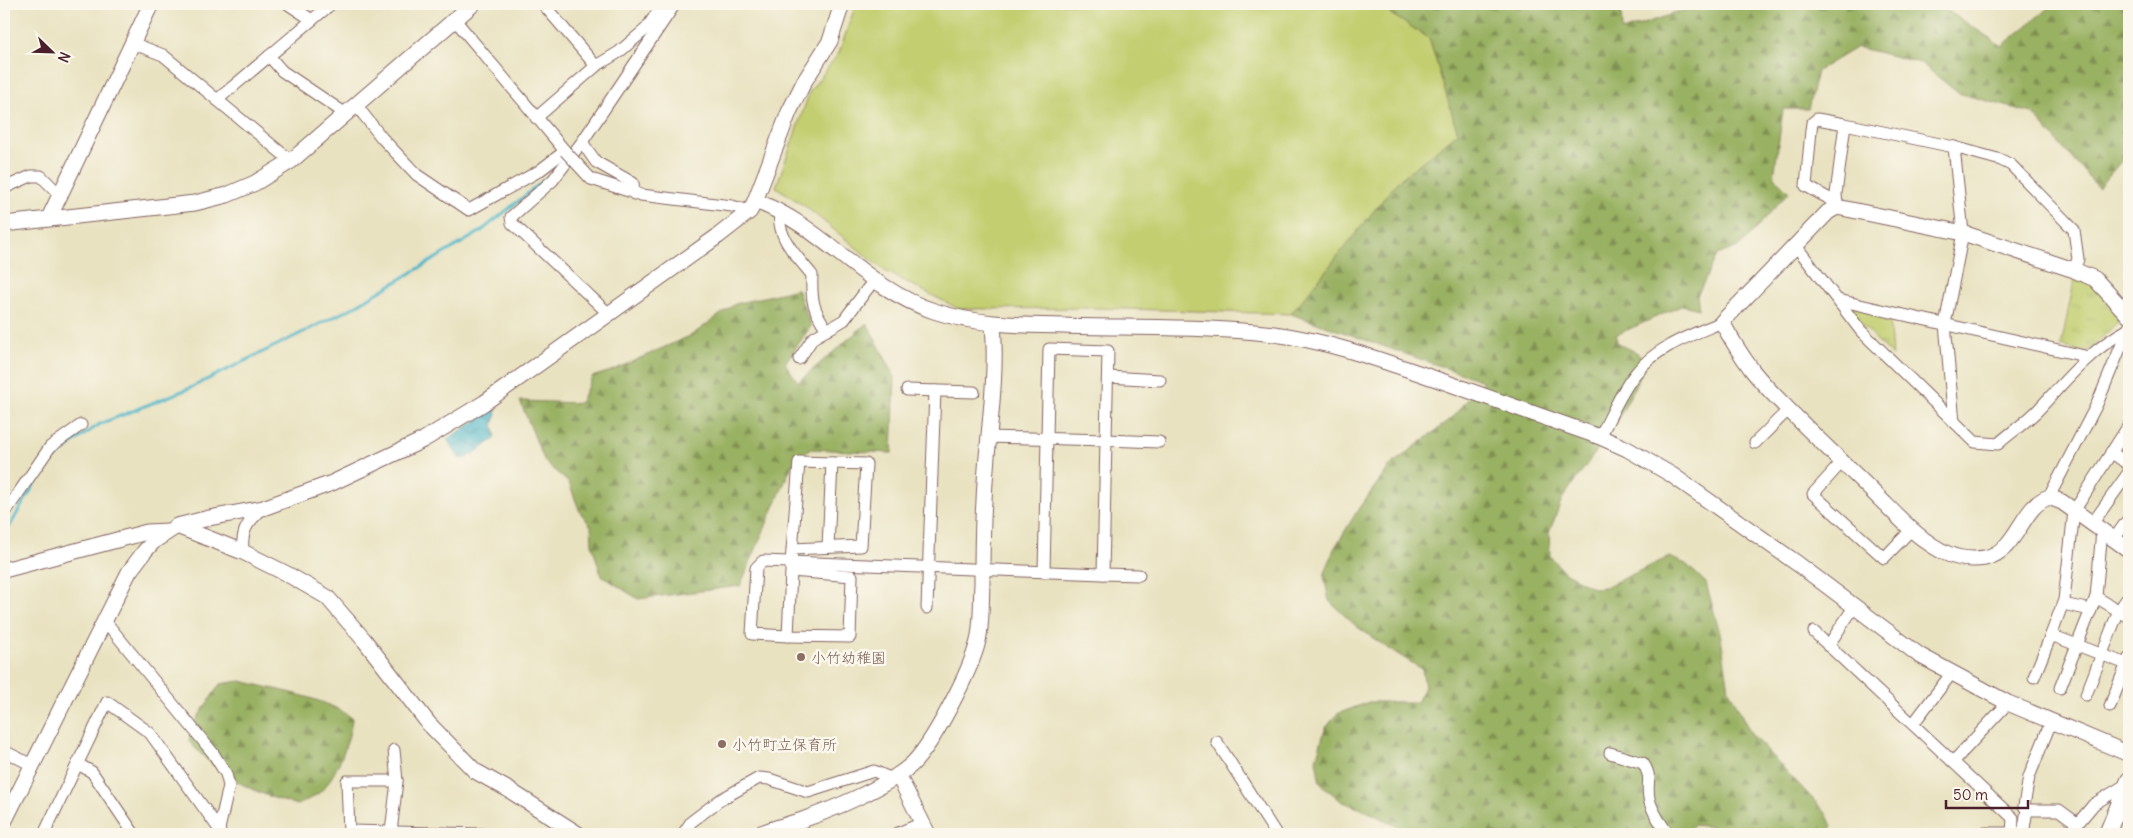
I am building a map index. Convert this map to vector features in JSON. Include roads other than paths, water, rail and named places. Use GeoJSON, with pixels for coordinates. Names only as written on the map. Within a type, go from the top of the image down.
{"type":"FeatureCollection","features":[{"type":"Feature","properties":{"kind":"main road"},"geometry":{"type":"LineString","coordinates":[[2107,834],[2129,781]]}},
{"type":"Feature","properties":{"kind":"street"},"geometry":{"type":"LineString","coordinates":[[288,4],[312,20]]}},
{"type":"Feature","properties":{"kind":"street"},"geometry":{"type":"LineString","coordinates":[[217,100],[331,4]]}},
{"type":"Feature","properties":{"kind":"street"},"geometry":{"type":"LineString","coordinates":[[4,224],[195,203],[227,195],[255,183],[291,161],[473,4]]}},
{"type":"Feature","properties":{"kind":"street"},"geometry":{"type":"LineString","coordinates":[[542,4],[596,66]]}},
{"type":"Feature","properties":{"kind":"street"},"geometry":{"type":"LineString","coordinates":[[536,118],[596,66],[619,52],[646,28],[663,4]]}},
{"type":"Feature","properties":{"kind":"street"},"geometry":{"type":"LineString","coordinates":[[609,314],[510,220],[511,217],[553,180],[582,142],[675,4]]}},
{"type":"Feature","properties":{"kind":"street"},"geometry":{"type":"LineString","coordinates":[[4,570],[146,532],[173,528],[209,518],[263,508],[332,483],[423,440],[484,403],[718,236],[752,206],[789,112],[804,82],[830,41],[842,4]]}},
{"type":"Feature","properties":{"kind":"street"},"geometry":{"type":"LineString","coordinates":[[50,218],[148,5]]}},
{"type":"Feature","properties":{"kind":"street"},"geometry":{"type":"LineString","coordinates":[[455,20],[536,118],[591,179],[634,194],[732,206],[752,206],[780,212],[820,239],[874,280],[912,302],[933,311],[993,324],[1151,329],[1222,329],[1278,335],[1331,346],[1402,368],[1600,437],[1627,449],[1672,475],[1798,564],[1919,655],[1951,674],[2008,703],[2129,754]]}},
{"type":"Feature","properties":{"kind":"street"},"geometry":{"type":"LineString","coordinates":[[132,43],[163,55],[291,161]]}},
{"type":"Feature","properties":{"kind":"street"},"geometry":{"type":"LineString","coordinates":[[269,56],[282,71],[351,110],[382,138],[417,175],[469,210],[539,171],[565,151]]}},
{"type":"Feature","properties":{"kind":"street"},"geometry":{"type":"LineString","coordinates":[[2074,270],[2078,259],[2074,230],[2011,165],[2001,160],[1954,147],[1817,119],[1812,123],[1806,186],[1828,198],[1837,207],[1963,232],[2074,270],[2095,279],[2128,324]]}},
{"type":"Feature","properties":{"kind":"street"},"geometry":{"type":"LineString","coordinates":[[1837,207],[1836,194],[1845,124]]}},
{"type":"Feature","properties":{"kind":"street"},"geometry":{"type":"LineString","coordinates":[[582,142],[596,162],[633,183],[634,194]]}},
{"type":"Feature","properties":{"kind":"street"},"geometry":{"type":"LineString","coordinates":[[1954,147],[1963,232],[1945,324],[1954,422]]}},
{"type":"Feature","properties":{"kind":"street"},"geometry":{"type":"LineString","coordinates":[[4,188],[31,176],[41,176],[60,196]]}},
{"type":"Feature","properties":{"kind":"street"},"geometry":{"type":"LineString","coordinates":[[1600,437],[1620,397],[1636,372],[1670,345],[1722,322],[1828,212],[1837,207]]}},
{"type":"Feature","properties":{"kind":"street"},"geometry":{"type":"LineString","coordinates":[[780,212],[778,224],[786,243],[812,275],[812,301],[815,312],[827,330]]}},
{"type":"Feature","properties":{"kind":"street"},"geometry":{"type":"LineString","coordinates":[[1796,246],[1861,331],[1975,442],[1998,444],[2038,410],[2062,382],[2088,357],[2128,324]]}},
{"type":"Feature","properties":{"kind":"street"},"geometry":{"type":"LineString","coordinates":[[799,359],[813,338],[844,320],[874,280]]}},
{"type":"Feature","properties":{"kind":"street"},"geometry":{"type":"LineString","coordinates":[[1838,300],[2088,357]]}},
{"type":"Feature","properties":{"kind":"street"},"geometry":{"type":"LineString","coordinates":[[1722,322],[1738,351],[1754,372],[1788,409],[1912,529],[1930,544],[1960,559],[1985,558],[1996,554],[2007,545],[2036,505],[2049,497],[2097,404],[2128,324]]}},
{"type":"Feature","properties":{"kind":"street"},"geometry":{"type":"LineString","coordinates":[[767,833],[821,813],[895,777],[911,765],[925,749],[940,724],[971,662],[979,632],[984,500],[995,353],[993,324]]}},
{"type":"Feature","properties":{"kind":"street"},"geometry":{"type":"LineString","coordinates":[[1044,572],[1049,349],[1108,351],[1103,574]]}},
{"type":"Feature","properties":{"kind":"street"},"geometry":{"type":"LineString","coordinates":[[1108,377],[1160,380]]}},
{"type":"Feature","properties":{"kind":"street"},"geometry":{"type":"LineString","coordinates":[[907,390],[974,392]]}},
{"type":"Feature","properties":{"kind":"street"},"geometry":{"type":"LineString","coordinates":[[927,608],[935,391]]}},
{"type":"Feature","properties":{"kind":"street"},"geometry":{"type":"LineString","coordinates":[[1755,442],[1788,409]]}},
{"type":"Feature","properties":{"kind":"street"},"geometry":{"type":"LineString","coordinates":[[4,514],[50,447],[81,425]]}},
{"type":"Feature","properties":{"kind":"street"},"geometry":{"type":"LineString","coordinates":[[2034,677],[2063,604],[2074,511],[2129,425]]}},
{"type":"Feature","properties":{"kind":"street"},"geometry":{"type":"LineString","coordinates":[[988,437],[1159,442]]}},
{"type":"Feature","properties":{"kind":"street"},"geometry":{"type":"LineString","coordinates":[[2111,452],[2129,465]]}},
{"type":"Feature","properties":{"kind":"street"},"geometry":{"type":"LineString","coordinates":[[788,636],[792,549],[799,462],[866,464],[862,546],[792,549]]}},
{"type":"Feature","properties":{"kind":"street"},"geometry":{"type":"LineString","coordinates":[[1842,462],[1813,494],[1884,558],[1912,529]]}},
{"type":"Feature","properties":{"kind":"street"},"geometry":{"type":"LineString","coordinates":[[828,548],[832,463]]}},
{"type":"Feature","properties":{"kind":"street"},"geometry":{"type":"LineString","coordinates":[[2060,688],[2096,597],[2103,531],[2129,472]]}},
{"type":"Feature","properties":{"kind":"street"},"geometry":{"type":"LineString","coordinates":[[2049,497],[2062,502],[2129,550]]}},
{"type":"Feature","properties":{"kind":"street"},"geometry":{"type":"LineString","coordinates":[[242,552],[242,539],[245,527],[263,508]]}},
{"type":"Feature","properties":{"kind":"street"},"geometry":{"type":"LineString","coordinates":[[2103,531],[2129,518]]}},
{"type":"Feature","properties":{"kind":"street"},"geometry":{"type":"LineString","coordinates":[[173,528],[242,552],[287,574],[327,597],[365,641],[429,724],[475,771],[509,790],[578,834]]}},
{"type":"Feature","properties":{"kind":"street"},"geometry":{"type":"LineString","coordinates":[[4,822],[130,572],[144,552],[173,528]]}},
{"type":"Feature","properties":{"kind":"street"},"geometry":{"type":"LineString","coordinates":[[762,561],[791,567],[852,576],[850,637],[752,634],[756,568],[762,561]]}},
{"type":"Feature","properties":{"kind":"street"},"geometry":{"type":"LineString","coordinates":[[791,567],[982,570],[1139,576]]}},
{"type":"Feature","properties":{"kind":"street"},"geometry":{"type":"LineString","coordinates":[[2086,696],[2119,610],[2129,596]]}},
{"type":"Feature","properties":{"kind":"street"},"geometry":{"type":"LineString","coordinates":[[2096,597],[2129,617]]}},
{"type":"Feature","properties":{"kind":"street"},"geometry":{"type":"LineString","coordinates":[[2063,604],[2090,610]]}},
{"type":"Feature","properties":{"kind":"street"},"geometry":{"type":"LineString","coordinates":[[1828,646],[1854,607]]}},
{"type":"Feature","properties":{"kind":"street"},"geometry":{"type":"LineString","coordinates":[[105,621],[213,753],[226,774],[230,786],[220,832]]}},
{"type":"Feature","properties":{"kind":"street"},"geometry":{"type":"LineString","coordinates":[[1814,632],[2013,818],[2019,834]]}},
{"type":"Feature","properties":{"kind":"street"},"geometry":{"type":"LineString","coordinates":[[2051,634],[2128,662],[2110,706]]}},
{"type":"Feature","properties":{"kind":"street"},"geometry":{"type":"LineString","coordinates":[[1913,724],[1951,674]]}},
{"type":"Feature","properties":{"kind":"street"},"geometry":{"type":"LineString","coordinates":[[44,834],[107,702],[150,733],[220,832]]}},
{"type":"Feature","properties":{"kind":"street"},"geometry":{"type":"LineString","coordinates":[[1953,762],[2008,703]]}},
{"type":"Feature","properties":{"kind":"street"},"geometry":{"type":"LineString","coordinates":[[2019,834],[2027,810],[2024,806],[2029,777],[2051,722]]}},
{"type":"Feature","properties":{"kind":"street"},"geometry":{"type":"LineString","coordinates":[[1217,742],[1276,834]]}},
{"type":"Feature","properties":{"kind":"street"},"geometry":{"type":"LineString","coordinates":[[391,832],[397,781],[394,750]]}},
{"type":"Feature","properties":{"kind":"street"},"geometry":{"type":"LineString","coordinates":[[4,751],[32,764]]}},
{"type":"Feature","properties":{"kind":"street"},"geometry":{"type":"LineString","coordinates":[[1610,753],[1643,763],[1649,773],[1649,798],[1653,810],[1668,834]]}},
{"type":"Feature","properties":{"kind":"street"},"geometry":{"type":"LineString","coordinates":[[78,764],[92,772],[134,834]]}},
{"type":"Feature","properties":{"kind":"street"},"geometry":{"type":"LineString","coordinates":[[683,834],[691,822],[720,800],[758,778],[769,779],[808,792],[874,771],[895,777],[925,828],[896,834]]}},
{"type":"Feature","properties":{"kind":"street"},"geometry":{"type":"LineString","coordinates":[[397,781],[347,781],[349,833],[482,834]]}},
{"type":"Feature","properties":{"kind":"street"},"geometry":{"type":"LineString","coordinates":[[2069,834],[2094,804],[2129,781]]}},
{"type":"Feature","properties":{"kind":"street"},"geometry":{"type":"LineString","coordinates":[[2027,810],[2059,810],[2078,824]]}},
{"type":"Feature","properties":{"kind":"street"},"geometry":{"type":"LineString","coordinates":[[1985,834],[2019,834]]}},
{"type":"Feature","properties":{"kind":"water"},"geometry":{"type":"Polygon","coordinates":[[[495,409],[497,414],[493,424],[496,438],[467,458],[459,458],[447,439],[495,409]]]}},
{"type":"Feature","properties":{"kind":"waterway"},"geometry":{"type":"LineString","coordinates":[[4,536],[35,483],[55,458],[100,424],[190,388],[352,308],[480,232],[548,177]]}},
{"type":"Feature","properties":{"kind":"place","name":"小竹幼稚園"},"geometry":{"type":"Point","coordinates":[801,657]}},
{"type":"Feature","properties":{"kind":"place","name":"小竹町立保育所"},"geometry":{"type":"Point","coordinates":[722,744]}}]}
